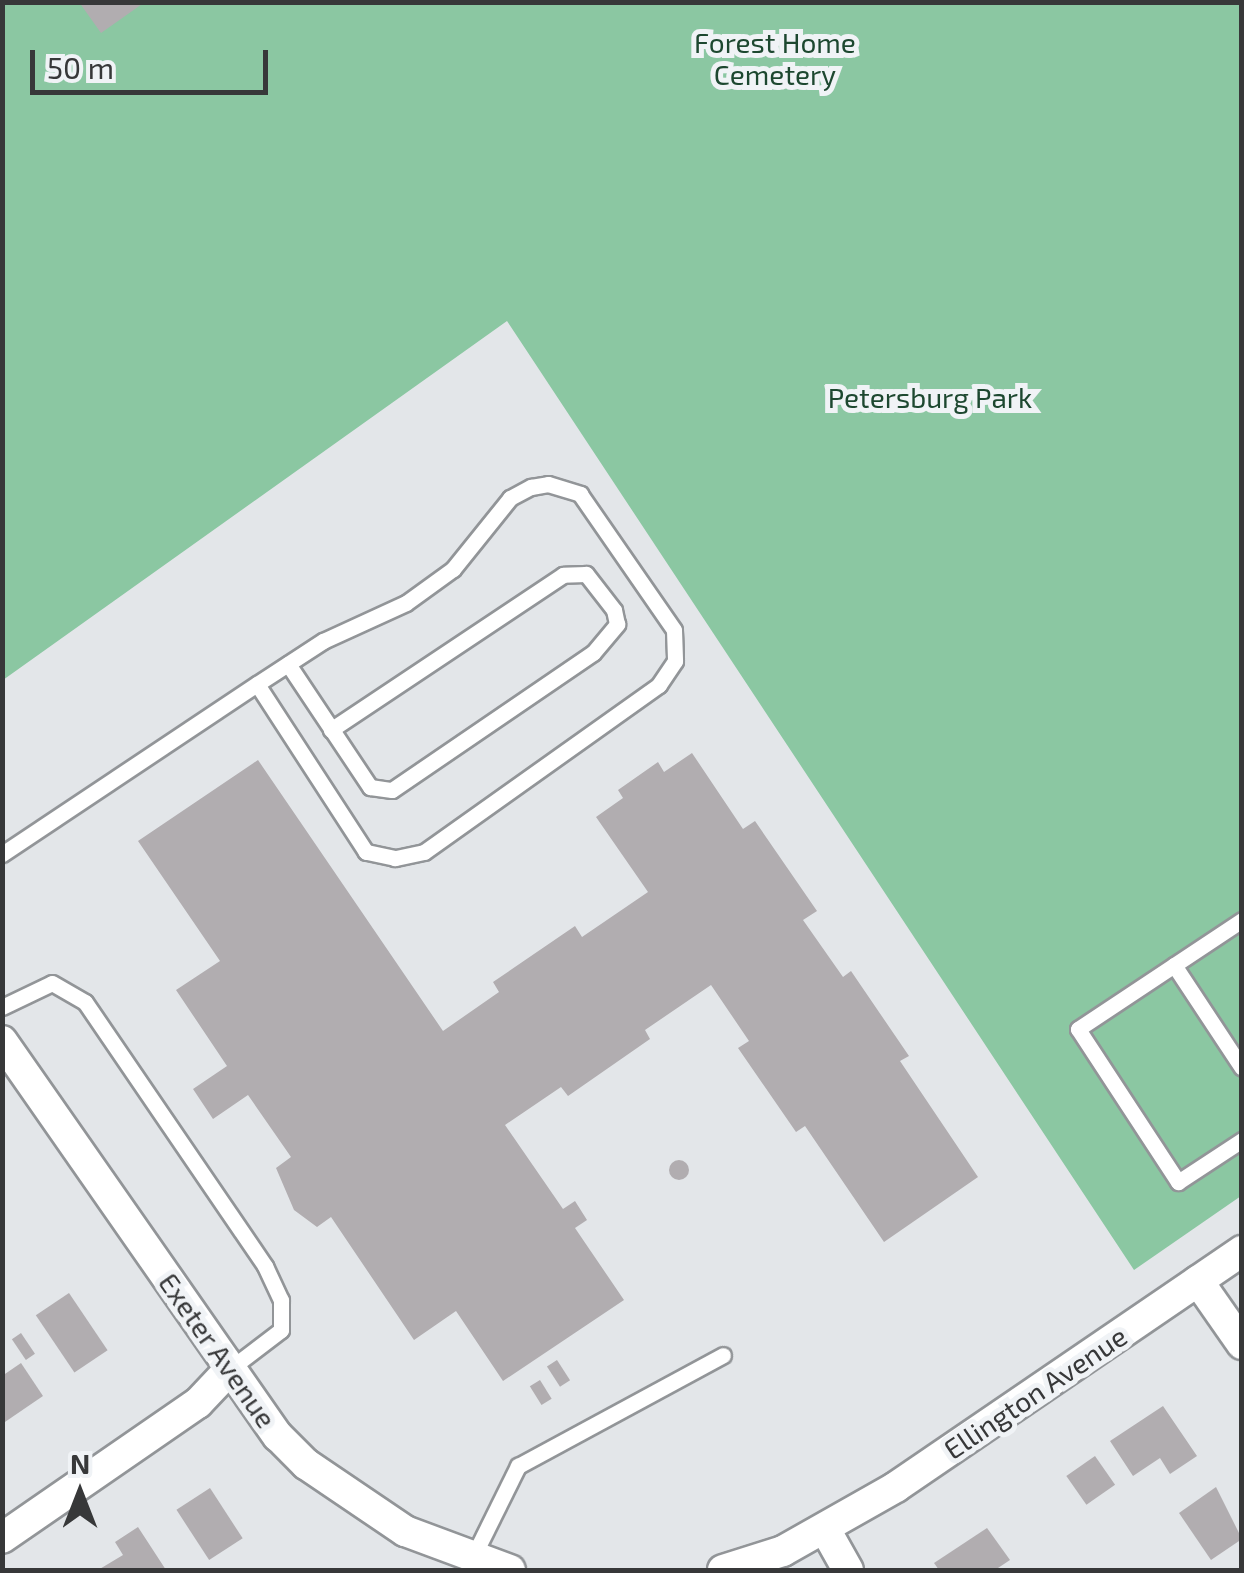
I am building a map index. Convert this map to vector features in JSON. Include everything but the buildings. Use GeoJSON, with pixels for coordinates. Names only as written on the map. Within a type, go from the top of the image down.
{"type":"FeatureCollection","features":[{"type":"Feature","properties":{"kind":"street","name":"Exeter Avenue"},"geometry":{"type":"LineString","coordinates":[[2,1041],[230,1369],[306,1464],[406,1531],[470,1564],[510,1570]]}},
{"type":"Feature","properties":{"kind":"street","name":"Ellington Avenue"},"geometry":{"type":"LineString","coordinates":[[826,1528],[1242,1251]]}},
{"type":"Feature","properties":{"kind":"street"},"geometry":{"type":"LineString","coordinates":[[1198,1280],[1242,1344]]}},
{"type":"Feature","properties":{"kind":"street"},"geometry":{"type":"LineString","coordinates":[[2,1538],[198,1404],[230,1369]]}},
{"type":"Feature","properties":{"kind":"street"},"geometry":{"type":"LineString","coordinates":[[722,1570],[826,1528],[848,1570]]}},
{"type":"Feature","properties":{"kind":"lane"},"geometry":{"type":"LineString","coordinates":[[2,854],[257,684],[288,664],[406,604],[452,569],[510,498],[548,484],[580,494],[674,630],[675,661],[659,685],[424,852],[396,858],[366,852],[257,684]]}},
{"type":"Feature","properties":{"kind":"lane"},"geometry":{"type":"LineString","coordinates":[[288,664],[331,730],[370,787],[392,790],[593,653],[617,624],[614,610],[586,574],[562,576],[331,730]]}},
{"type":"Feature","properties":{"kind":"lane"},"geometry":{"type":"LineString","coordinates":[[1242,920],[1078,1029],[1178,1182],[1242,1140]]}},
{"type":"Feature","properties":{"kind":"lane"},"geometry":{"type":"LineString","coordinates":[[1174,965],[1242,1068]]}},
{"type":"Feature","properties":{"kind":"lane"},"geometry":{"type":"LineString","coordinates":[[2,1006],[52,984],[85,1002],[265,1266],[281,1300],[281,1330],[230,1369]]}},
{"type":"Feature","properties":{"kind":"lane"},"geometry":{"type":"LineString","coordinates":[[470,1564],[518,1466],[723,1356]]}},
{"type":"Feature","properties":{"kind":"green space","name":"Petersburg Park"},"geometry":{"type":"Polygon","coordinates":[[[3,3],[1241,3],[1241,1196],[1134,1270],[507,321],[3,680],[3,3]]]}},
{"type":"Feature","properties":{"kind":"park label","name":"Forest Home Cemetery"},"geometry":{"type":"Point","coordinates":[775,58]}}]}
